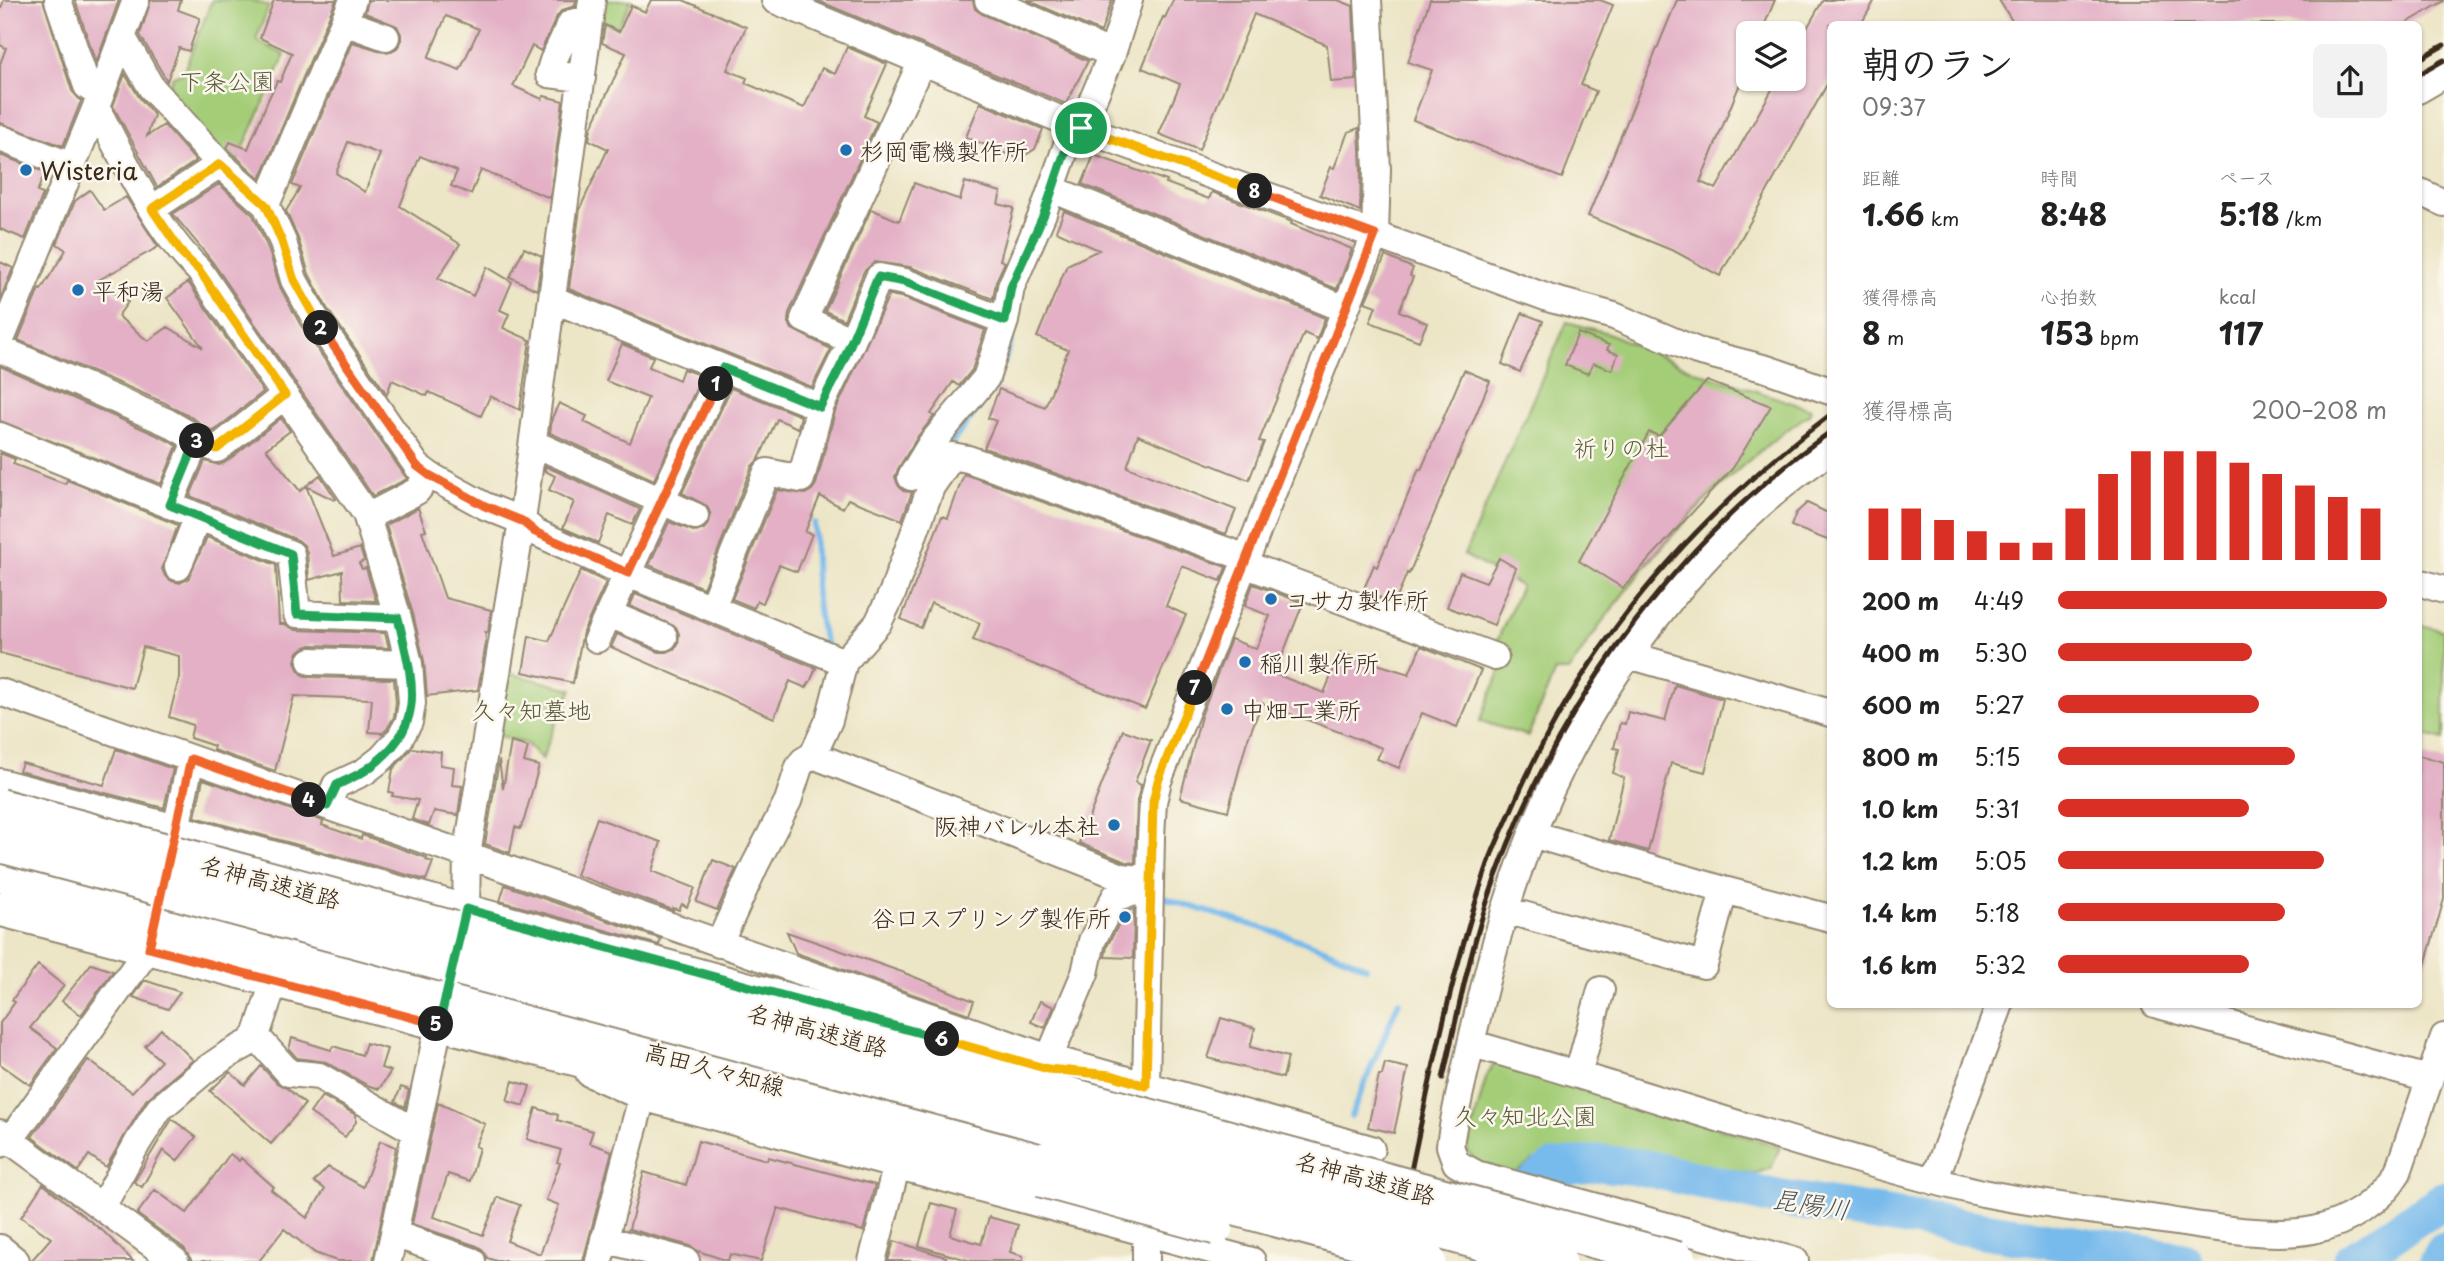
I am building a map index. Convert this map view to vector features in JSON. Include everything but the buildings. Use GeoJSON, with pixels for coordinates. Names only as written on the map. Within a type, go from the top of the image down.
{"type":"FeatureCollection","features":[{"type":"Feature","properties":{"kind":"highway","name":"名神高速道路"},"geometry":{"type":"LineString","coordinates":[[0,808],[1677,1261]]}},
{"type":"Feature","properties":{"kind":"highway","name":"名神高速道路"},"geometry":{"type":"LineString","coordinates":[[0,843],[1557,1261]]}},
{"type":"Feature","properties":{"kind":"main road","name":"高田久々知線"},"geometry":{"type":"LineString","coordinates":[[0,875],[155,916],[442,1010],[1044,1169],[1340,1261]]}},
{"type":"Feature","properties":{"kind":"main road","name":"高田久々知線"},"geometry":{"type":"LineString","coordinates":[[0,909],[274,982],[442,1010],[530,1046],[1429,1261]]}},
{"type":"Feature","properties":{"kind":"street"},"geometry":{"type":"LineString","coordinates":[[58,0],[87,86],[98,101],[152,209],[184,256],[199,270],[367,517],[398,618],[408,664],[412,703],[409,722],[400,738],[382,758],[363,772],[337,785],[327,806]]}},
{"type":"Feature","properties":{"kind":"street"},"geometry":{"type":"LineString","coordinates":[[0,342],[136,0]]}},
{"type":"Feature","properties":{"kind":"street"},"geometry":{"type":"LineString","coordinates":[[775,0],[1077,127],[1551,299],[1614,316],[1697,351],[1767,369],[1827,390]]}},
{"type":"Feature","properties":{"kind":"street"},"geometry":{"type":"LineString","coordinates":[[988,0],[1112,54]]}},
{"type":"Feature","properties":{"kind":"street"},"geometry":{"type":"LineString","coordinates":[[911,477],[940,451],[980,403],[1005,321],[1011,287],[1059,192],[1077,127],[1112,54],[1129,0]]}},
{"type":"Feature","properties":{"kind":"street"},"geometry":{"type":"LineString","coordinates":[[1146,1261],[1157,1089],[1150,880],[1153,802],[1158,781],[1375,235],[1377,169],[1368,0]]}},
{"type":"Feature","properties":{"kind":"street"},"geometry":{"type":"LineString","coordinates":[[388,1261],[466,909],[467,855],[533,443],[582,78],[549,74],[571,23],[591,10]]}},
{"type":"Feature","properties":{"kind":"street"},"geometry":{"type":"LineString","coordinates":[[266,205],[349,11],[386,37]]}},
{"type":"Feature","properties":{"kind":"street"},"geometry":{"type":"LineString","coordinates":[[123,38],[151,86],[220,164],[266,205],[294,280],[314,316],[417,466],[485,506],[522,521],[535,532],[839,660]]}},
{"type":"Feature","properties":{"kind":"street"},"geometry":{"type":"LineString","coordinates":[[852,341],[794,314],[921,63]]}},
{"type":"Feature","properties":{"kind":"street"},"geometry":{"type":"LineString","coordinates":[[2422,88],[2444,75]]}},
{"type":"Feature","properties":{"kind":"street"},"geometry":{"type":"LineString","coordinates":[[0,138],[72,166]]}},
{"type":"Feature","properties":{"kind":"street"},"geometry":{"type":"LineString","coordinates":[[152,209],[220,164]]}},
{"type":"Feature","properties":{"kind":"street"},"geometry":{"type":"LineString","coordinates":[[1059,192],[1345,309]]}},
{"type":"Feature","properties":{"kind":"street"},"geometry":{"type":"LineString","coordinates":[[2422,193],[2444,203]]}},
{"type":"Feature","properties":{"kind":"street"},"geometry":{"type":"LineString","coordinates":[[712,607],[767,471],[801,479],[820,407],[852,341],[878,277],[905,282],[1005,321]]}},
{"type":"Feature","properties":{"kind":"street"},"geometry":{"type":"LineString","coordinates":[[552,299],[820,407]]}},
{"type":"Feature","properties":{"kind":"street"},"geometry":{"type":"LineString","coordinates":[[0,349],[167,422],[188,434],[195,444],[170,505]]}},
{"type":"Feature","properties":{"kind":"street"},"geometry":{"type":"LineString","coordinates":[[597,639],[723,368]]}},
{"type":"Feature","properties":{"kind":"street"},"geometry":{"type":"LineString","coordinates":[[191,439],[217,449],[285,395]]}},
{"type":"Feature","properties":{"kind":"street"},"geometry":{"type":"LineString","coordinates":[[0,436],[291,554],[297,614],[398,618]]}},
{"type":"Feature","properties":{"kind":"street"},"geometry":{"type":"LineString","coordinates":[[533,443],[695,516]]}},
{"type":"Feature","properties":{"kind":"street"},"geometry":{"type":"LineString","coordinates":[[940,451],[951,456],[968,458],[1495,657]]}},
{"type":"Feature","properties":{"kind":"street"},"geometry":{"type":"LineString","coordinates":[[719,944],[788,801],[799,767],[813,755],[828,720],[839,660],[878,623],[892,594],[931,487],[940,451]]}},
{"type":"Feature","properties":{"kind":"street"},"geometry":{"type":"LineString","coordinates":[[1795,1261],[1465,1169],[1452,1156],[1450,1146],[1490,961],[1505,909],[1532,834],[1586,723],[1629,655],[1682,586],[1741,523],[1798,473],[1827,453]]}},
{"type":"Feature","properties":{"kind":"street"},"geometry":{"type":"LineString","coordinates":[[367,517],[417,491],[429,475]]}},
{"type":"Feature","properties":{"kind":"street"},"geometry":{"type":"LineString","coordinates":[[178,567],[198,516]]}},
{"type":"Feature","properties":{"kind":"street"},"geometry":{"type":"LineString","coordinates":[[2422,583],[2444,590]]}},
{"type":"Feature","properties":{"kind":"street"},"geometry":{"type":"LineString","coordinates":[[609,614],[664,637]]}},
{"type":"Feature","properties":{"kind":"street"},"geometry":{"type":"LineString","coordinates":[[1629,655],[1827,712]]}},
{"type":"Feature","properties":{"kind":"street"},"geometry":{"type":"LineString","coordinates":[[311,661],[408,664]]}},
{"type":"Feature","properties":{"kind":"street"},"geometry":{"type":"LineString","coordinates":[[0,692],[1049,1058],[1371,1149]]}},
{"type":"Feature","properties":{"kind":"street"},"geometry":{"type":"LineString","coordinates":[[813,755],[1122,877],[1150,880]]}},
{"type":"Feature","properties":{"kind":"street"},"geometry":{"type":"LineString","coordinates":[[175,1261],[3,1139],[149,948],[191,759]]}},
{"type":"Feature","properties":{"kind":"street"},"geometry":{"type":"LineString","coordinates":[[0,782],[177,828],[1048,1069],[1111,1075]]}},
{"type":"Feature","properties":{"kind":"street"},"geometry":{"type":"LineString","coordinates":[[1532,834],[1827,917]]}},
{"type":"Feature","properties":{"kind":"street"},"geometry":{"type":"LineString","coordinates":[[1049,1058],[1085,973],[1092,941],[1115,897],[1132,893],[1150,880]]}},
{"type":"Feature","properties":{"kind":"street"},"geometry":{"type":"LineString","coordinates":[[1505,909],[1704,965],[1724,890]]}},
{"type":"Feature","properties":{"kind":"street"},"geometry":{"type":"LineString","coordinates":[[102,1207],[159,1109],[204,1071],[257,1036],[274,982]]}},
{"type":"Feature","properties":{"kind":"street"},"geometry":{"type":"LineString","coordinates":[[1578,1074],[1601,990]]}},
{"type":"Feature","properties":{"kind":"street"},"geometry":{"type":"LineString","coordinates":[[1934,1181],[1999,1008]]}},
{"type":"Feature","properties":{"kind":"street"},"geometry":{"type":"LineString","coordinates":[[2170,1008],[2429,1079]]}},
{"type":"Feature","properties":{"kind":"street"},"geometry":{"type":"LineString","coordinates":[[257,1036],[289,1073],[320,1076],[415,1132]]}},
{"type":"Feature","properties":{"kind":"street"},"geometry":{"type":"LineString","coordinates":[[1472,1040],[1480,1046],[1934,1181],[1984,1193],[2173,1222],[2275,1233],[2313,1230],[2337,1223],[2362,1210],[2388,1189],[2398,1172],[2444,1037]]}},
{"type":"Feature","properties":{"kind":"street"},"geometry":{"type":"LineString","coordinates":[[530,1046],[642,1097],[1252,1261]]}},
{"type":"Feature","properties":{"kind":"street"},"geometry":{"type":"LineString","coordinates":[[642,1097],[602,1250],[686,1261]]}},
{"type":"Feature","properties":{"kind":"street"},"geometry":{"type":"LineString","coordinates":[[872,1261],[897,1164]]}},
{"type":"Feature","properties":{"kind":"street"},"geometry":{"type":"LineString","coordinates":[[1546,1261],[1556,1195]]}},
{"type":"Feature","properties":{"kind":"street"},"geometry":{"type":"LineString","coordinates":[[394,1234],[472,1261]]}},
{"type":"Feature","properties":{"kind":"street"},"geometry":{"type":"LineString","coordinates":[[0,1248],[16,1261]]}},
{"type":"Feature","properties":{"kind":"green space","name":"下条公園"},"geometry":{"type":"Polygon","coordinates":[[[212,0],[250,0],[269,6],[256,40],[285,55],[235,167],[166,93],[173,76],[183,73],[212,0]]]}},
{"type":"Feature","properties":{"kind":"green space"},"geometry":{"type":"Polygon","coordinates":[[[601,0],[631,0],[618,28],[599,20],[601,0]]]}},
{"type":"Feature","properties":{"kind":"green space","name":"祈りの杜"},"geometry":{"type":"Polygon","coordinates":[[[1567,322],[1608,333],[1692,370],[1811,409],[1809,414],[1740,468],[1707,498],[1647,564],[1569,671],[1555,671],[1528,736],[1480,721],[1507,654],[1494,648],[1521,586],[1464,555],[1567,322]]]}},
{"type":"Feature","properties":{"kind":"green space"},"geometry":{"type":"Polygon","coordinates":[[[2422,625],[2444,631],[2444,740],[2422,734],[2422,625]]]}},
{"type":"Feature","properties":{"kind":"green space","name":"久々知墓地"},"geometry":{"type":"Polygon","coordinates":[[[508,673],[572,689],[542,760],[527,744],[497,735],[508,673]]]}},
{"type":"Feature","properties":{"kind":"green space","name":"久々知北公園"},"geometry":{"type":"Polygon","coordinates":[[[1498,1059],[1780,1147],[1771,1168],[1754,1174],[1613,1149],[1585,1147],[1553,1153],[1533,1161],[1514,1174],[1475,1161],[1467,1150],[1487,1074],[1498,1059]]]}},
{"type":"Feature","properties":{"kind":"waterway"},"geometry":{"type":"LineString","coordinates":[[1004,364],[1011,341]]}},
{"type":"Feature","properties":{"kind":"waterway"},"geometry":{"type":"LineString","coordinates":[[946,450],[995,387]]}},
{"type":"Feature","properties":{"kind":"waterway"},"geometry":{"type":"LineString","coordinates":[[814,523],[817,602],[827,647]]}},
{"type":"Feature","properties":{"kind":"waterway"},"geometry":{"type":"LineString","coordinates":[[1159,896],[1290,937],[1366,967]]}},
{"type":"Feature","properties":{"kind":"waterway"},"geometry":{"type":"LineString","coordinates":[[1351,1116],[1399,1001]]}},
{"type":"Feature","properties":{"kind":"waterway","name":"昆陽川"},"geometry":{"type":"LineString","coordinates":[[1509,1214],[1521,1192],[1554,1168],[1600,1163],[1646,1168],[1777,1198],[2184,1261]]}},
{"type":"Feature","properties":{"kind":"waterway","name":"昆陽川"},"geometry":{"type":"LineString","coordinates":[[2351,1261],[2444,1200]]}},
{"type":"Feature","properties":{"kind":"waterway"},"geometry":{"type":"LineString","coordinates":[[2438,1261],[2444,1250]]}},
{"type":"Feature","properties":{"kind":"railway"},"geometry":{"type":"LineString","coordinates":[[2422,58],[2444,45]]}},
{"type":"Feature","properties":{"kind":"railway"},"geometry":{"type":"LineString","coordinates":[[2422,73],[2444,60]]}},
{"type":"Feature","properties":{"kind":"railway"},"geometry":{"type":"LineString","coordinates":[[1392,1261],[1434,1061],[1472,913],[1494,849],[1541,747],[1572,692],[1607,639],[1646,589],[1687,542],[1732,497],[1827,417]]}},
{"type":"Feature","properties":{"kind":"railway"},"geometry":{"type":"LineString","coordinates":[[1443,1078],[1467,971],[1485,908],[1511,838],[1542,770],[1579,705],[1620,642],[1666,583],[1717,528],[1771,477],[1827,434]]}},
{"type":"Feature","properties":{"kind":"place","name":"杉岡電機製作所"},"geometry":{"type":"Point","coordinates":[846,150]}},
{"type":"Feature","properties":{"kind":"place","name":"Wisteria"},"geometry":{"type":"Point","coordinates":[26,170]}},
{"type":"Feature","properties":{"kind":"place","name":"平和湯"},"geometry":{"type":"Point","coordinates":[78,290]}},
{"type":"Feature","properties":{"kind":"place","name":"コサカ製作所"},"geometry":{"type":"Point","coordinates":[1271,599]}},
{"type":"Feature","properties":{"kind":"place","name":"稲川製作所"},"geometry":{"type":"Point","coordinates":[1245,662]}},
{"type":"Feature","properties":{"kind":"place","name":"中畑工業所"},"geometry":{"type":"Point","coordinates":[1227,709]}},
{"type":"Feature","properties":{"kind":"place","name":"阪神バレル本社"},"geometry":{"type":"Point","coordinates":[1114,825]}},
{"type":"Feature","properties":{"kind":"place","name":"谷口スプリング製作所"},"geometry":{"type":"Point","coordinates":[1125,917]}},
{"type":"Feature","properties":{"kind":"route"},"geometry":{"type":"LineString","coordinates":[[1074,125],[1081,128],[1375,235],[1158,781],[1153,802],[1151,837],[1146,1086],[1111,1075],[1048,1069],[466,909],[439,1025],[149,948],[191,759],[327,806],[337,785],[363,772],[382,758],[400,738],[409,722],[412,703],[408,664],[398,618],[297,614],[291,554],[170,505],[195,444],[191,439],[217,449],[285,395],[199,270],[184,256],[152,209],[220,164],[266,205],[294,280],[314,316],[417,466],[485,506],[522,521],[535,532],[628,573],[723,368],[820,407],[843,362],[878,277],[905,282],[1005,321],[1011,287],[1044,214],[1074,125]]}}]}
